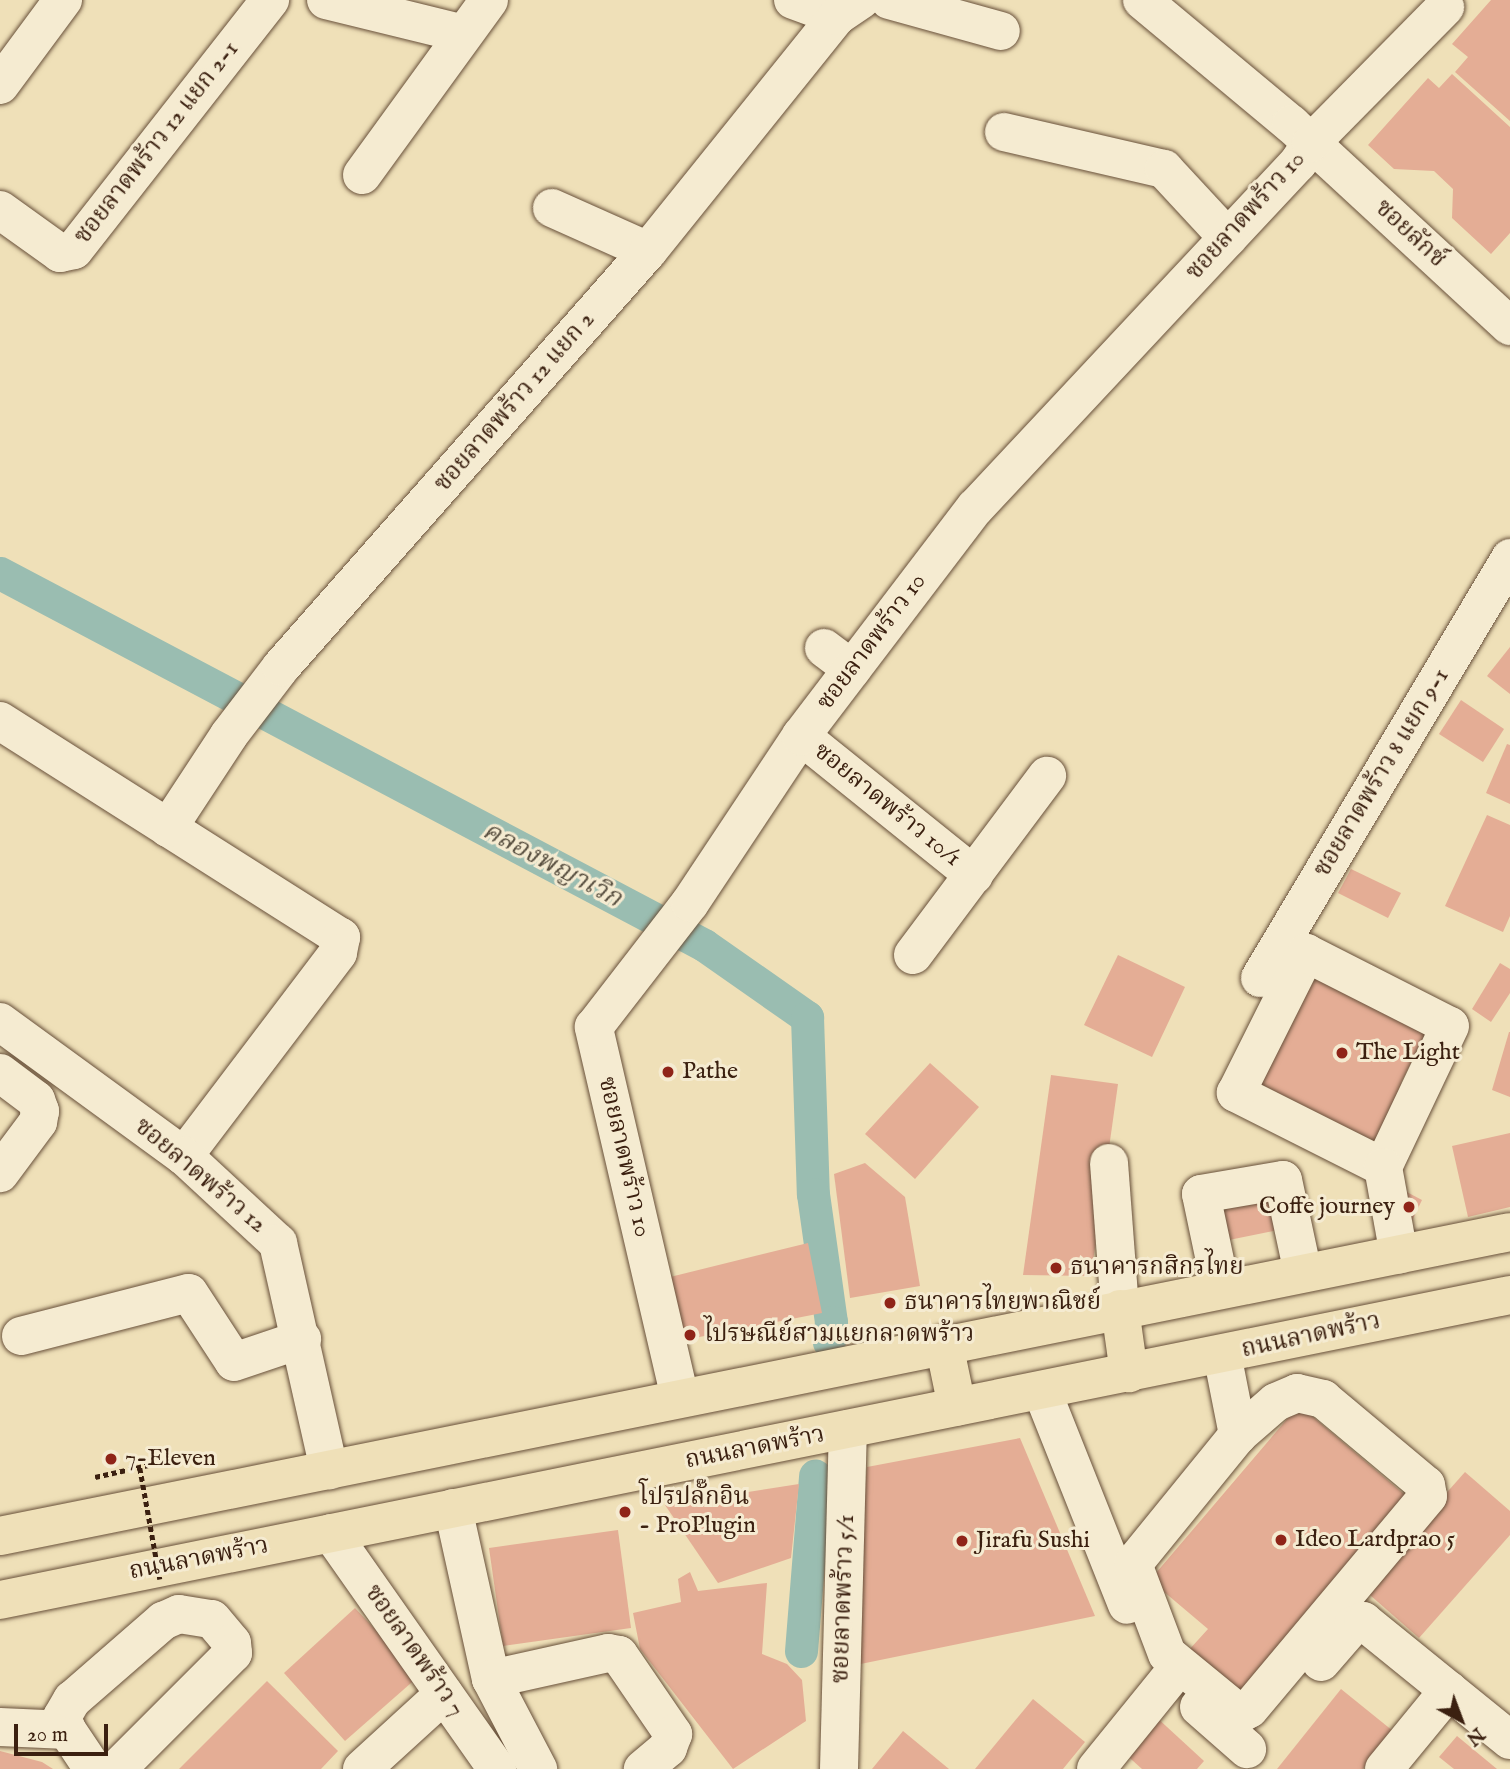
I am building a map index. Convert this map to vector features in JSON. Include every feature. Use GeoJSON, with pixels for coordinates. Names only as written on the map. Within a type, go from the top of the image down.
{"type":"FeatureCollection","features":[{"type":"Feature","properties":{"kind":"main road"},"geometry":{"type":"LineString","coordinates":[[0,1536],[1510,1232]]}},
{"type":"Feature","properties":{"kind":"main road","name":"ถนนลาดพร้าว"},"geometry":{"type":"LineString","coordinates":[[0,1600],[1510,1295]]}},
{"type":"Feature","properties":{"kind":"main road"},"geometry":{"type":"LineString","coordinates":[[1120,1309],[1129,1373]]}},
{"type":"Feature","properties":{"kind":"main road"},"geometry":{"type":"LineString","coordinates":[[944,1344],[957,1407]]}},
{"type":"Feature","properties":{"kind":"street"},"geometry":{"type":"LineString","coordinates":[[0,85],[63,0]]}},
{"type":"Feature","properties":{"kind":"street","name":"ซอยลาดพร้าว 12 แยก 2-1"},"geometry":{"type":"LineString","coordinates":[[0,210],[60,253],[74,250],[270,0]]}},
{"type":"Feature","properties":{"kind":"street"},"geometry":{"type":"LineString","coordinates":[[326,0],[464,34]]}},
{"type":"Feature","properties":{"kind":"street"},"geometry":{"type":"LineString","coordinates":[[362,175],[489,0]]}},
{"type":"Feature","properties":{"kind":"street","name":"ซอยลาดพร้าว 12 แยก 2"},"geometry":{"type":"LineString","coordinates":[[793,0],[849,8]]}},
{"type":"Feature","properties":{"kind":"street"},"geometry":{"type":"LineString","coordinates":[[889,0],[1001,32]]}},
{"type":"Feature","properties":{"kind":"street","name":"ซอยลักซ์"},"geometry":{"type":"LineString","coordinates":[[1142,0],[1311,143],[1510,326]]}},
{"type":"Feature","properties":{"kind":"street","name":"ซอยลาดพร้าว 10"},"geometry":{"type":"LineString","coordinates":[[680,1398],[594,1027],[638,965],[690,903],[801,736],[838,659],[1298,163],[1311,143],[1445,7]]}},
{"type":"Feature","properties":{"kind":"street","name":"ซอยลาดพร้าว 12 แยก 2"},"geometry":{"type":"LineString","coordinates":[[169,828],[229,734],[281,667],[648,251],[849,8]]}},
{"type":"Feature","properties":{"kind":"street"},"geometry":{"type":"LineString","coordinates":[[1004,132],[1164,169],[1228,238]]}},
{"type":"Feature","properties":{"kind":"street"},"geometry":{"type":"LineString","coordinates":[[552,208],[648,251]]}},
{"type":"Feature","properties":{"kind":"street","name":"ซอยลาดพร้าว 8 แยก 9-1"},"geometry":{"type":"LineString","coordinates":[[1260,978],[1508,566]]}},
{"type":"Feature","properties":{"kind":"street"},"geometry":{"type":"LineString","coordinates":[[0,721],[343,942],[184,1156]]}},
{"type":"Feature","properties":{"kind":"street","name":"ซอยลาดพร้าว 10/1"},"geometry":{"type":"LineString","coordinates":[[801,736],[974,875]]}},
{"type":"Feature","properties":{"kind":"street","name":"ซอยลาดพร้าว 10/1"},"geometry":{"type":"LineString","coordinates":[[913,955],[1047,776]]}},
{"type":"Feature","properties":{"kind":"street"},"geometry":{"type":"LineString","coordinates":[[1383,1167],[1237,1093],[1306,953],[1450,1026],[1383,1167],[1399,1255]]}},
{"type":"Feature","properties":{"kind":"street","name":"ซอยลาดพร้าว 12"},"geometry":{"type":"LineString","coordinates":[[0,1022],[184,1156],[278,1243],[302,1339],[329,1470]]}},
{"type":"Feature","properties":{"kind":"street"},"geometry":{"type":"LineString","coordinates":[[0,1073],[36,1100],[40,1111],[38,1122],[0,1173]]}},
{"type":"Feature","properties":{"kind":"street"},"geometry":{"type":"LineString","coordinates":[[1109,1163],[1120,1309]]}},
{"type":"Feature","properties":{"kind":"street"},"geometry":{"type":"LineString","coordinates":[[1221,1289],[1201,1194],[1283,1180],[1303,1273]]}},
{"type":"Feature","properties":{"kind":"street"},"geometry":{"type":"LineString","coordinates":[[21,1336],[189,1293],[234,1363],[302,1339]]}},
{"type":"Feature","properties":{"kind":"street"},"geometry":{"type":"LineString","coordinates":[[1222,1354],[1238,1435]]}},
{"type":"Feature","properties":{"kind":"street"},"geometry":{"type":"LineString","coordinates":[[1042,1391],[1143,1646],[1168,1680],[1240,1759],[1359,1622],[1510,1740]]}},
{"type":"Feature","properties":{"kind":"street"},"geometry":{"type":"LineString","coordinates":[[1315,1395],[1429,1490],[1250,1709],[1240,1714],[1167,1654],[1133,1564],[1238,1435],[1286,1396],[1315,1395]]}},
{"type":"Feature","properties":{"kind":"street","name":"ซอยลาดพร้าว 5/1"},"geometry":{"type":"LineString","coordinates":[[839,1769],[848,1429]]}},
{"type":"Feature","properties":{"kind":"street"},"geometry":{"type":"LineString","coordinates":[[453,1508],[491,1679],[538,1769]]}},
{"type":"Feature","properties":{"kind":"street","name":"ซอยลาดพร้าว 7"},"geometry":{"type":"LineString","coordinates":[[331,1533],[497,1769]]}},
{"type":"Feature","properties":{"kind":"street"},"geometry":{"type":"LineString","coordinates":[[93,1769],[66,1730],[62,1717],[72,1700],[163,1621],[179,1614],[212,1619],[232,1643],[233,1653],[117,1769]]}},
{"type":"Feature","properties":{"kind":"street"},"geometry":{"type":"LineString","coordinates":[[491,1679],[608,1653],[619,1655],[673,1734],[668,1748],[643,1769]]}},
{"type":"Feature","properties":{"kind":"street"},"geometry":{"type":"LineString","coordinates":[[1096,1769],[1168,1680]]}},
{"type":"Feature","properties":{"kind":"street"},"geometry":{"type":"LineString","coordinates":[[1384,1769],[1449,1690]]}},
{"type":"Feature","properties":{"kind":"street"},"geometry":{"type":"LineString","coordinates":[[362,1769],[444,1694]]}},
{"type":"Feature","properties":{"kind":"street"},"geometry":{"type":"LineString","coordinates":[[0,1727],[66,1730]]}},
{"type":"Feature","properties":{"kind":"path"},"geometry":{"type":"LineString","coordinates":[[94,1477],[184,1457]]}},
{"type":"Feature","properties":{"kind":"path"},"geometry":{"type":"LineString","coordinates":[[140,1468],[160,1578]]}},
{"type":"Feature","properties":{"kind":"building"},"geometry":{"type":"Polygon","coordinates":[[[1491,0],[1510,0],[1510,121],[1455,72],[1468,57],[1452,44],[1491,0]]]}},
{"type":"Feature","properties":{"kind":"building"},"geometry":{"type":"Polygon","coordinates":[[[1452,74],[1510,127],[1510,233],[1491,254],[1452,218],[1453,189],[1434,171],[1394,169],[1368,145],[1428,78],[1439,88],[1452,74]]]}},
{"type":"Feature","properties":{"kind":"building"},"geometry":{"type":"Polygon","coordinates":[[[1510,647],[1510,694],[1487,676],[1510,647]]]}},
{"type":"Feature","properties":{"kind":"building"},"geometry":{"type":"Polygon","coordinates":[[[1461,700],[1504,729],[1483,762],[1439,734],[1461,700]]]}},
{"type":"Feature","properties":{"kind":"building"},"geometry":{"type":"Polygon","coordinates":[[[1507,744],[1510,745],[1510,804],[1486,793],[1507,744]]]}},
{"type":"Feature","properties":{"kind":"building"},"geometry":{"type":"Polygon","coordinates":[[[1487,815],[1510,825],[1510,916],[1503,932],[1445,906],[1487,815]]]}},
{"type":"Feature","properties":{"kind":"building"},"geometry":{"type":"Polygon","coordinates":[[[1351,869],[1401,893],[1388,918],[1338,893],[1351,869]]]}},
{"type":"Feature","properties":{"kind":"building"},"geometry":{"type":"Polygon","coordinates":[[[1118,955],[1185,987],[1152,1057],[1084,1025],[1118,955]]]}},
{"type":"Feature","properties":{"kind":"building"},"geometry":{"type":"Polygon","coordinates":[[[1500,963],[1510,969],[1510,993],[1491,1022],[1472,1009],[1500,963]]]}},
{"type":"Feature","properties":{"kind":"building","name":"The Light"},"geometry":{"type":"Polygon","coordinates":[[[1311,966],[1430,1024],[1401,1083],[1409,1087],[1377,1154],[1249,1092],[1311,966]]]}},
{"type":"Feature","properties":{"kind":"building"},"geometry":{"type":"Polygon","coordinates":[[[1510,1032],[1510,1097],[1492,1090],[1510,1032]]]}},
{"type":"Feature","properties":{"kind":"building"},"geometry":{"type":"Polygon","coordinates":[[[930,1063],[979,1107],[915,1179],[865,1134],[930,1063]]]}},
{"type":"Feature","properties":{"kind":"building"},"geometry":{"type":"Polygon","coordinates":[[[1051,1075],[1118,1084],[1091,1276],[1023,1275],[1051,1075]]]}},
{"type":"Feature","properties":{"kind":"building"},"geometry":{"type":"Polygon","coordinates":[[[1510,1133],[1510,1207],[1468,1217],[1452,1146],[1510,1133]]]}},
{"type":"Feature","properties":{"kind":"building"},"geometry":{"type":"Polygon","coordinates":[[[865,1163],[905,1197],[920,1286],[850,1298],[834,1174],[865,1163]]]}},
{"type":"Feature","properties":{"kind":"building","name":"Coffe journey"},"geometry":{"type":"Polygon","coordinates":[[[1401,1189],[1422,1200],[1410,1225],[1401,1189]]]}},
{"type":"Feature","properties":{"kind":"building"},"geometry":{"type":"Polygon","coordinates":[[[1272,1200],[1278,1230],[1229,1240],[1223,1209],[1272,1200]]]}},
{"type":"Feature","properties":{"kind":"building"},"geometry":{"type":"Polygon","coordinates":[[[808,1243],[822,1313],[679,1341],[666,1278],[808,1243]]]}},
{"type":"Feature","properties":{"kind":"building","name":"Ideo Lardprao 5"},"geometry":{"type":"Polygon","coordinates":[[[1299,1405],[1411,1500],[1243,1697],[1188,1651],[1208,1629],[1150,1580],[1299,1405]]]}},
{"type":"Feature","properties":{"kind":"building","name":"Jirafu Sushi"},"geometry":{"type":"Polygon","coordinates":[[[1020,1438],[1095,1616],[846,1667],[867,1467],[1020,1438]]]}},
{"type":"Feature","properties":{"kind":"building"},"geometry":{"type":"Polygon","coordinates":[[[1465,1472],[1510,1511],[1510,1535],[1419,1638],[1362,1588],[1465,1472]]]}},
{"type":"Feature","properties":{"kind":"building"},"geometry":{"type":"Polygon","coordinates":[[[799,1484],[791,1558],[718,1583],[665,1505],[799,1484]]]}},
{"type":"Feature","properties":{"kind":"building"},"geometry":{"type":"Polygon","coordinates":[[[618,1530],[631,1628],[503,1646],[489,1548],[618,1530]]]}},
{"type":"Feature","properties":{"kind":"building"},"geometry":{"type":"Polygon","coordinates":[[[690,1572],[698,1591],[767,1583],[762,1654],[787,1664],[802,1680],[806,1721],[733,1769],[640,1649],[633,1613],[681,1602],[678,1579],[690,1572]]]}},
{"type":"Feature","properties":{"kind":"building"},"geometry":{"type":"Polygon","coordinates":[[[355,1608],[419,1676],[345,1741],[284,1673],[355,1608]]]}},
{"type":"Feature","properties":{"kind":"building"},"geometry":{"type":"Polygon","coordinates":[[[267,1681],[338,1751],[321,1769],[179,1769],[267,1681]]]}},
{"type":"Feature","properties":{"kind":"building"},"geometry":{"type":"Polygon","coordinates":[[[1341,1689],[1393,1731],[1363,1769],[1277,1769],[1341,1689]]]}},
{"type":"Feature","properties":{"kind":"building"},"geometry":{"type":"Polygon","coordinates":[[[1033,1699],[1085,1742],[1063,1769],[975,1769],[1033,1699]]]}},
{"type":"Feature","properties":{"kind":"building"},"geometry":{"type":"Polygon","coordinates":[[[1154,1715],[1204,1761],[1197,1769],[1142,1769],[1122,1751],[1154,1715]]]}},
{"type":"Feature","properties":{"kind":"building"},"geometry":{"type":"Polygon","coordinates":[[[903,1731],[949,1769],[872,1769],[903,1731]]]}},
{"type":"Feature","properties":{"kind":"building"},"geometry":{"type":"Polygon","coordinates":[[[1457,1736],[1497,1769],[1454,1769],[1439,1757],[1457,1736]]]}},
{"type":"Feature","properties":{"kind":"building"},"geometry":{"type":"Polygon","coordinates":[[[0,1751],[42,1762],[53,1769],[0,1769],[0,1751]]]}},
{"type":"Feature","properties":{"kind":"waterway","name":"คลองพญาเวิก"},"geometry":{"type":"LineString","coordinates":[[0,573],[704,945],[807,1017],[813,1194],[831,1322],[829,1342]]}},
{"type":"Feature","properties":{"kind":"waterway","name":"คลองพญาเวิก"},"geometry":{"type":"LineString","coordinates":[[801,1651],[815,1476]]}},
{"type":"Feature","properties":{"kind":"place","name":"The Light"},"geometry":{"type":"Point","coordinates":[1342,1053]}},
{"type":"Feature","properties":{"kind":"place","name":"Pathe"},"geometry":{"type":"Point","coordinates":[668,1072]}},
{"type":"Feature","properties":{"kind":"place","name":"Coffe journey"},"geometry":{"type":"Point","coordinates":[1409,1207]}},
{"type":"Feature","properties":{"kind":"place","name":"ธนาคารกสิกรไทย"},"geometry":{"type":"Point","coordinates":[1056,1268]}},
{"type":"Feature","properties":{"kind":"place","name":"ธนาคารไทยพาณิชย์"},"geometry":{"type":"Point","coordinates":[890,1303]}},
{"type":"Feature","properties":{"kind":"place","name":"ไปรษณีย์สามแยกลาดพร้าว"},"geometry":{"type":"Point","coordinates":[690,1335]}},
{"type":"Feature","properties":{"kind":"place","name":"7-Eleven"},"geometry":{"type":"Point","coordinates":[111,1459]}},
{"type":"Feature","properties":{"kind":"place","name":"โปรปลั๊กอิน - ProPlugin"},"geometry":{"type":"Point","coordinates":[625,1512]}},
{"type":"Feature","properties":{"kind":"place","name":"Ideo Lardprao 5"},"geometry":{"type":"Point","coordinates":[1281,1540]}},
{"type":"Feature","properties":{"kind":"place","name":"Jirafu Sushi"},"geometry":{"type":"Point","coordinates":[962,1541]}}]}
